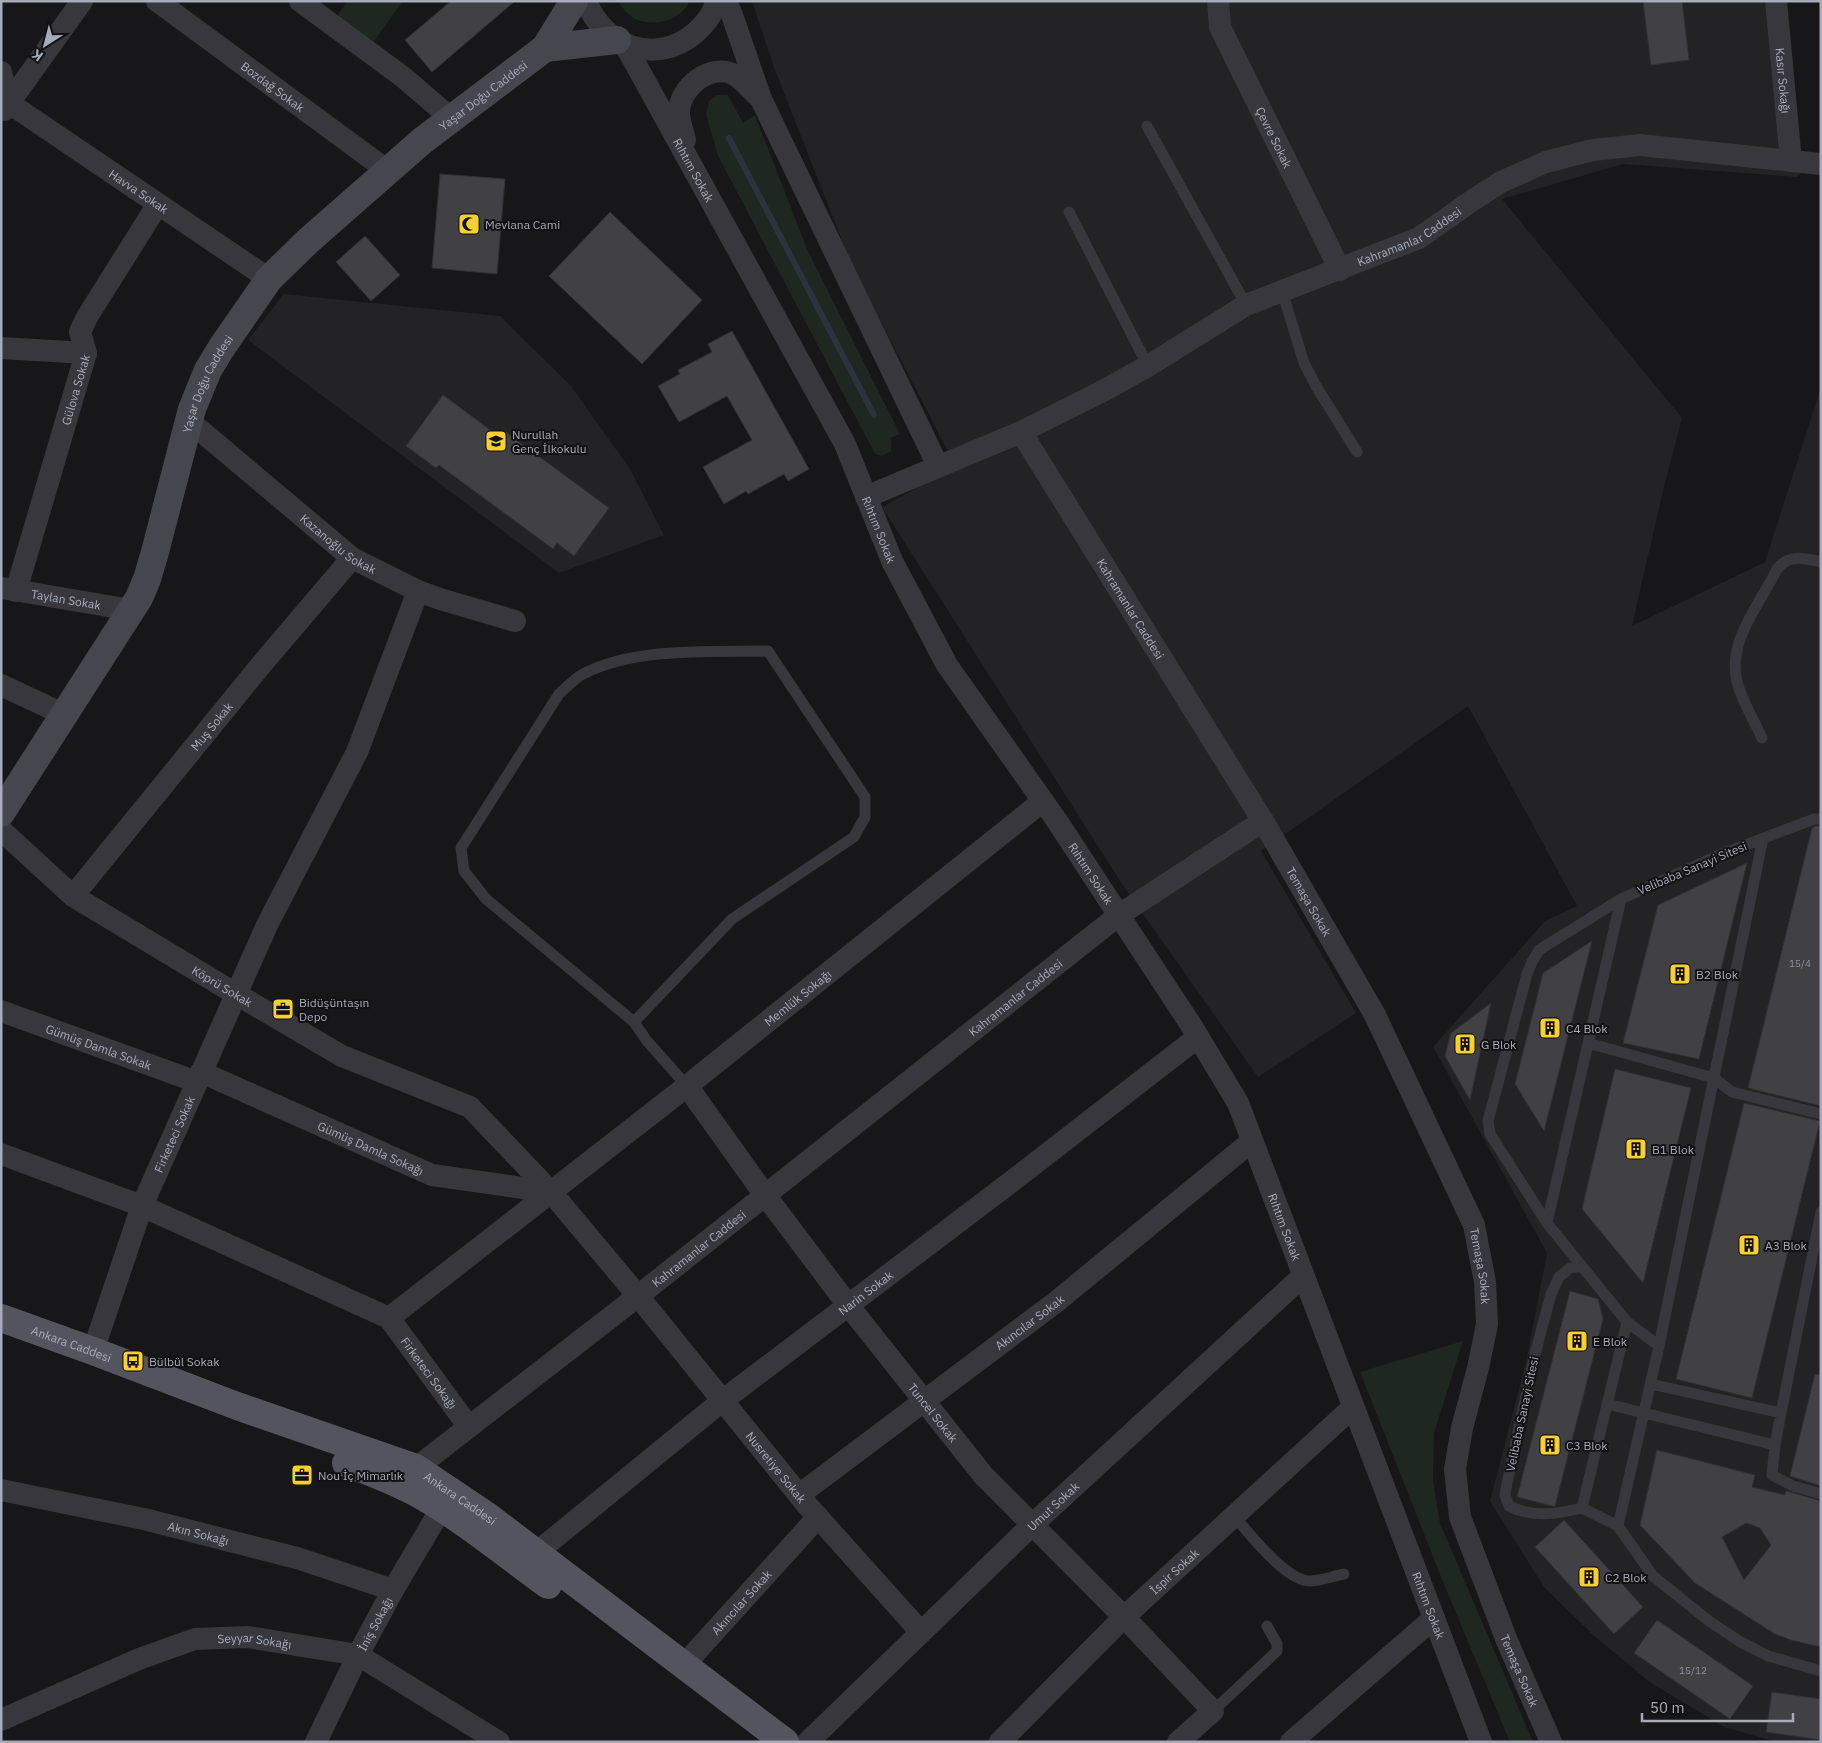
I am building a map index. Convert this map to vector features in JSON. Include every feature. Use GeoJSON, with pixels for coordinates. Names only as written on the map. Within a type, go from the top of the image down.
{"type":"FeatureCollection","features":[{"type":"Feature","properties":{"kind":"main road","name":"Ankara Caddesi"},"geometry":{"type":"LineString","coordinates":[[1,1318],[238,1406],[459,1496],[785,1742]]}},
{"type":"Feature","properties":{"kind":"main road","name":"Ankara Caddesi"},"geometry":{"type":"LineString","coordinates":[[1,1339],[365,1470],[411,1478],[442,1509],[670,1676],[754,1742]]}},
{"type":"Feature","properties":{"kind":"street"},"geometry":{"type":"LineString","coordinates":[[5,109],[82,1]]}},
{"type":"Feature","properties":{"kind":"street","name":"Bozdağ Sokak"},"geometry":{"type":"LineString","coordinates":[[157,1],[388,171]]}},
{"type":"Feature","properties":{"kind":"street"},"geometry":{"type":"LineString","coordinates":[[300,1],[403,77],[452,119]]}},
{"type":"Feature","properties":{"kind":"street"},"geometry":{"type":"LineString","coordinates":[[544,48],[574,1]]}},
{"type":"Feature","properties":{"kind":"street"},"geometry":{"type":"LineString","coordinates":[[586,1],[595,20],[609,35],[646,50],[666,48],[687,40],[704,25],[716,1]]}},
{"type":"Feature","properties":{"kind":"street"},"geometry":{"type":"LineString","coordinates":[[726,1],[761,99],[938,466]]}},
{"type":"Feature","properties":{"kind":"street","name":"Çevre Sokak"},"geometry":{"type":"LineString","coordinates":[[1218,1],[1220,27],[1340,270]]}},
{"type":"Feature","properties":{"kind":"street","name":"Kasır Sokağı"},"geometry":{"type":"LineString","coordinates":[[1776,1],[1791,161]]}},
{"type":"Feature","properties":{"kind":"street"},"geometry":{"type":"LineString","coordinates":[[544,48],[620,41]]}},
{"type":"Feature","properties":{"kind":"street","name":"Rıhtım Sokak"},"geometry":{"type":"LineString","coordinates":[[620,41],[690,162],[845,444],[892,561],[947,665],[1043,801],[1119,915],[1198,1037],[1238,1103],[1481,1742]]}},
{"type":"Feature","properties":{"kind":"street","name":"Yaşar Doğu Caddesi"},"geometry":{"type":"LineString","coordinates":[[1,813],[139,598],[147,579],[188,420],[208,370],[222,346],[269,278],[388,171],[544,48]]}},
{"type":"Feature","properties":{"kind":"street"},"geometry":{"type":"LineString","coordinates":[[690,162],[679,112],[685,93],[701,77],[722,71],[735,75],[761,99]]}},
{"type":"Feature","properties":{"kind":"street"},"geometry":{"type":"LineString","coordinates":[[1,72],[5,109]]}},
{"type":"Feature","properties":{"kind":"street","name":"Havva Sokak"},"geometry":{"type":"LineString","coordinates":[[5,109],[158,204],[269,278]]}},
{"type":"Feature","properties":{"kind":"street","name":"Kahramanlar Caddesi"},"geometry":{"type":"LineString","coordinates":[[866,497],[1022,432],[1148,366],[1246,305],[1340,270],[1418,238],[1501,182],[1546,162],[1592,150],[1640,145],[1821,164]]}},
{"type":"Feature","properties":{"kind":"street","name":"Gülova Sokak"},"geometry":{"type":"LineString","coordinates":[[9,590],[86,353],[80,332],[87,317],[158,204]]}},
{"type":"Feature","properties":{"kind":"street"},"geometry":{"type":"LineString","coordinates":[[1,348],[86,353]]}},
{"type":"Feature","properties":{"kind":"street","name":"Kazanoğlu Sokak"},"geometry":{"type":"LineString","coordinates":[[188,420],[352,558],[418,591],[515,621]]}},
{"type":"Feature","properties":{"kind":"street","name":"Kahramanlar Caddesi"},"geometry":{"type":"LineString","coordinates":[[411,1478],[469,1427],[638,1296],[1119,915],[1263,821],[1022,432]]}},
{"type":"Feature","properties":{"kind":"street","name":"Muş Sokak"},"geometry":{"type":"LineString","coordinates":[[72,896],[261,665],[352,558]]}},
{"type":"Feature","properties":{"kind":"street","name":"Taylan Sokak"},"geometry":{"type":"LineString","coordinates":[[9,590],[131,610]]}},
{"type":"Feature","properties":{"kind":"street","name":"Firketeci Sokak"},"geometry":{"type":"LineString","coordinates":[[93,1351],[142,1206],[267,925],[357,752],[418,591]]}},
{"type":"Feature","properties":{"kind":"street"},"geometry":{"type":"LineString","coordinates":[[1,685],[63,714]]}},
{"type":"Feature","properties":{"kind":"street","name":"Memlük Sokağı"},"geometry":{"type":"LineString","coordinates":[[389,1318],[687,1086],[1043,801]]}},
{"type":"Feature","properties":{"kind":"street","name":"Temaşa Sokak"},"geometry":{"type":"LineString","coordinates":[[1263,821],[1375,1015],[1474,1225],[1486,1282],[1487,1324],[1478,1368],[1462,1428],[1456,1469],[1460,1517],[1507,1641],[1551,1742]]}},
{"type":"Feature","properties":{"kind":"street","name":"Köprü Sokak"},"geometry":{"type":"LineString","coordinates":[[1,830],[72,896],[236,994],[342,1056],[470,1107],[551,1192],[638,1296]]}},
{"type":"Feature","properties":{"kind":"street","name":"Gümüş Damla Sokak"},"geometry":{"type":"LineString","coordinates":[[1,1011],[199,1077]]}},
{"type":"Feature","properties":{"kind":"street","name":"Narin Sokak"},"geometry":{"type":"LineString","coordinates":[[536,1553],[722,1401],[1198,1037]]}},
{"type":"Feature","properties":{"kind":"street","name":"Gümüş Damla Sokağı"},"geometry":{"type":"LineString","coordinates":[[199,1077],[432,1175],[551,1192]]}},
{"type":"Feature","properties":{"kind":"street","name":"Tuncel Sokak"},"geometry":{"type":"LineString","coordinates":[[687,1086],[765,1195],[848,1305],[983,1475],[1124,1617],[1213,1711]]}},
{"type":"Feature","properties":{"kind":"street","name":"Akıncılar Sokak"},"geometry":{"type":"LineString","coordinates":[[800,1495],[1056,1302],[1252,1141]]}},
{"type":"Feature","properties":{"kind":"street"},"geometry":{"type":"LineString","coordinates":[[1,1154],[142,1206],[389,1318]]}},
{"type":"Feature","properties":{"kind":"street","name":"Umut Sokak"},"geometry":{"type":"LineString","coordinates":[[808,1742],[1032,1525],[1303,1276]]}},
{"type":"Feature","properties":{"kind":"street","name":"Nusretiye Sokak"},"geometry":{"type":"LineString","coordinates":[[638,1296],[818,1517],[921,1632]]}},
{"type":"Feature","properties":{"kind":"street","name":"Firketeci Sokağı"},"geometry":{"type":"LineString","coordinates":[[389,1318],[469,1427]]}},
{"type":"Feature","properties":{"kind":"street","name":"İspir Sokak"},"geometry":{"type":"LineString","coordinates":[[1000,1742],[1124,1617],[1354,1407]]}},
{"type":"Feature","properties":{"kind":"street","name":"Akın Sokağı"},"geometry":{"type":"LineString","coordinates":[[1,1490],[144,1519],[288,1555],[393,1590]]}},
{"type":"Feature","properties":{"kind":"street","name":"İniş Sokağı"},"geometry":{"type":"LineString","coordinates":[[316,1742],[358,1655],[393,1590],[442,1509]]}},
{"type":"Feature","properties":{"kind":"street","name":"Akıncılar Sokak"},"geometry":{"type":"LineString","coordinates":[[684,1665],[818,1517]]}},
{"type":"Feature","properties":{"kind":"street"},"geometry":{"type":"LineString","coordinates":[[1291,1742],[1434,1618]]}},
{"type":"Feature","properties":{"kind":"street","name":"Seyyar Sokağı"},"geometry":{"type":"LineString","coordinates":[[1,1720],[139,1659],[195,1638],[248,1637],[358,1655],[499,1742]]}},
{"type":"Feature","properties":{"kind":"street"},"geometry":{"type":"LineString","coordinates":[[1178,1742],[1213,1711]]}},
{"type":"Feature","properties":{"kind":"lane"},"geometry":{"type":"LineString","coordinates":[[1148,126],[1246,305]]}},
{"type":"Feature","properties":{"kind":"lane"},"geometry":{"type":"LineString","coordinates":[[1070,212],[1148,366]]}},
{"type":"Feature","properties":{"kind":"lane"},"geometry":{"type":"LineString","coordinates":[[1282,291],[1304,363],[1356,452]]}},
{"type":"Feature","properties":{"kind":"lane"},"geometry":{"type":"LineString","coordinates":[[1762,738],[1738,685],[1735,659],[1737,645],[1776,569],[1781,564],[1794,558],[1821,562]]}},
{"type":"Feature","properties":{"kind":"lane"},"geometry":{"type":"LineString","coordinates":[[634,1022],[732,919],[854,838],[865,817],[865,796],[768,651],[639,655],[608,663],[581,675],[559,694],[461,848],[464,871],[486,899],[634,1022],[687,1086]]}},
{"type":"Feature","properties":{"kind":"lane","name":"Velibaba Sanayi Sitesi"},"geometry":{"type":"LineString","coordinates":[[1660,1346],[1627,1322],[1547,1223],[1490,1134],[1488,1121],[1527,974],[1539,950],[1621,899],[1717,856],[1814,819],[1821,819]]}},
{"type":"Feature","properties":{"kind":"lane","name":"Velibaba Sanayi Sitesi"},"geometry":{"type":"LineString","coordinates":[[1618,1526],[1660,1346],[1763,838]]}},
{"type":"Feature","properties":{"kind":"lane","name":"Velibaba Sanayi Sitesi"},"geometry":{"type":"LineString","coordinates":[[1547,1223],[1621,899]]}},
{"type":"Feature","properties":{"kind":"lane"},"geometry":{"type":"LineString","coordinates":[[1588,1042],[1714,1078],[1732,1092],[1821,1114]]}},
{"type":"Feature","properties":{"kind":"lane"},"geometry":{"type":"LineString","coordinates":[[1821,1212],[1781,1413],[1772,1475],[1793,1486],[1821,1494]]}},
{"type":"Feature","properties":{"kind":"lane","name":"Velibaba Sanayi Sitesi"},"geometry":{"type":"LineString","coordinates":[[1582,1266],[1570,1268],[1558,1277],[1550,1294],[1506,1483],[1505,1495],[1509,1506],[1524,1512],[1553,1514],[1582,1508]]}},
{"type":"Feature","properties":{"kind":"lane"},"geometry":{"type":"LineString","coordinates":[[1627,1322],[1582,1508],[1618,1526],[1654,1576],[1683,1602],[1709,1621],[1739,1641],[1768,1656],[1798,1666],[1821,1670]]}},
{"type":"Feature","properties":{"kind":"lane"},"geometry":{"type":"LineString","coordinates":[[1651,1384],[1781,1413]]}},
{"type":"Feature","properties":{"kind":"lane"},"geometry":{"type":"LineString","coordinates":[[1608,1404],[1775,1446]]}},
{"type":"Feature","properties":{"kind":"lane"},"geometry":{"type":"LineString","coordinates":[[1234,1516],[1280,1565],[1294,1576],[1310,1581],[1344,1574]]}},
{"type":"Feature","properties":{"kind":"lane"},"geometry":{"type":"LineString","coordinates":[[1213,1711],[1277,1651],[1277,1644],[1267,1626]]}},
{"type":"Feature","properties":{"kind":"shaded area"},"geometry":{"type":"Polygon","coordinates":[[[348,1],[403,1],[371,45],[335,18],[348,1]]]}},
{"type":"Feature","properties":{"kind":"shaded area"},"geometry":{"type":"Polygon","coordinates":[[[618,1],[690,1],[686,8],[675,17],[653,23],[632,17],[618,1]]]}},
{"type":"Feature","properties":{"kind":"shaded area"},"geometry":{"type":"Polygon","coordinates":[[[752,1],[1769,1],[1782,139],[1816,161],[1797,177],[1623,164],[1502,199],[1682,418],[1632,626],[1765,562],[1821,387],[1821,1742],[1776,1742],[1724,1727],[1651,1683],[1594,1636],[1544,1587],[1490,1501],[1526,1362],[1547,1253],[1433,1047],[1545,921],[1577,906],[1468,706],[1261,851],[1356,1013],[1258,1077],[1124,887],[882,507],[956,467],[852,266],[775,70],[752,1]]]}},
{"type":"Feature","properties":{"kind":"shaded area"},"geometry":{"type":"Polygon","coordinates":[[[717,95],[728,95],[743,123],[755,115],[807,249],[900,434],[891,438],[891,451],[882,456],[875,454],[718,156],[706,115],[709,101],[717,95]]]}},
{"type":"Feature","properties":{"kind":"shaded area","name":"Nurullah Genç İlkokulu"},"geometry":{"type":"Polygon","coordinates":[[[284,294],[500,316],[571,386],[630,469],[664,535],[559,573],[248,340],[284,294]]]}},
{"type":"Feature","properties":{"kind":"shaded area"},"geometry":{"type":"Polygon","coordinates":[[[1463,1341],[1434,1433],[1433,1481],[1440,1523],[1533,1742],[1510,1742],[1443,1582],[1360,1372],[1463,1341]]]}},
{"type":"Feature","properties":{"kind":"building"},"geometry":{"type":"Polygon","coordinates":[[[451,1],[515,1],[432,72],[405,40],[451,1]]]}},
{"type":"Feature","properties":{"kind":"building"},"geometry":{"type":"Polygon","coordinates":[[[1643,1],[1682,1],[1689,60],[1651,65],[1643,1]]]}},
{"type":"Feature","properties":{"kind":"building","name":"Mevlana Cami"},"geometry":{"type":"Polygon","coordinates":[[[440,174],[505,179],[497,274],[432,268],[440,174]]]}},
{"type":"Feature","properties":{"kind":"building"},"geometry":{"type":"Polygon","coordinates":[[[610,212],[702,300],[642,364],[549,276],[610,212]]]}},
{"type":"Feature","properties":{"kind":"building"},"geometry":{"type":"Polygon","coordinates":[[[365,236],[400,275],[371,301],[336,262],[365,236]]]}},
{"type":"Feature","properties":{"kind":"building"},"geometry":{"type":"Polygon","coordinates":[[[732,331],[809,469],[788,481],[784,474],[748,494],[746,491],[724,504],[703,467],[752,440],[727,396],[679,422],[658,386],[680,374],[678,370],[712,352],[708,344],[732,331]]]}},
{"type":"Feature","properties":{"kind":"building"},"geometry":{"type":"Polygon","coordinates":[[[443,395],[501,438],[506,432],[609,508],[574,556],[557,543],[553,549],[439,465],[436,468],[406,446],[443,395]]]}},
{"type":"Feature","properties":{"kind":"building"},"geometry":{"type":"Polygon","coordinates":[[[1821,826],[1821,1106],[1748,1088],[1812,828],[1821,826]]]}},
{"type":"Feature","properties":{"kind":"building","name":"B2 Blok"},"geometry":{"type":"Polygon","coordinates":[[[1747,863],[1699,1059],[1623,1043],[1658,905],[1747,863]]]}},
{"type":"Feature","properties":{"kind":"building","name":"C4 Blok"},"geometry":{"type":"Polygon","coordinates":[[[1592,941],[1544,1131],[1515,1084],[1543,973],[1592,941]]]}},
{"type":"Feature","properties":{"kind":"building","name":"G Blok"},"geometry":{"type":"Polygon","coordinates":[[[1491,1003],[1470,1100],[1445,1056],[1451,1033],[1491,1003]]]}},
{"type":"Feature","properties":{"kind":"building","name":"B1 Blok"},"geometry":{"type":"Polygon","coordinates":[[[1615,1069],[1691,1088],[1643,1283],[1582,1209],[1615,1069]]]}},
{"type":"Feature","properties":{"kind":"building","name":"A3 Blok"},"geometry":{"type":"Polygon","coordinates":[[[1744,1103],[1820,1121],[1752,1398],[1676,1379],[1744,1103]]]}},
{"type":"Feature","properties":{"kind":"building"},"geometry":{"type":"Polygon","coordinates":[[[1570,1291],[1598,1299],[1603,1319],[1555,1506],[1552,1506],[1517,1497],[1570,1291]]]}},
{"type":"Feature","properties":{"kind":"building"},"geometry":{"type":"Polygon","coordinates":[[[1815,1374],[1821,1375],[1821,1486],[1790,1476],[1815,1374]]]}},
{"type":"Feature","properties":{"kind":"building"},"geometry":{"type":"Polygon","coordinates":[[[1657,1450],[1755,1475],[1752,1487],[1785,1495],[1786,1491],[1821,1501],[1821,1647],[1775,1634],[1695,1583],[1640,1525],[1657,1450]],[[1746,1523],[1722,1537],[1744,1580],[1771,1545],[1760,1528],[1746,1523]]]}},
{"type":"Feature","properties":{"kind":"building","name":"C2 Blok"},"geometry":{"type":"Polygon","coordinates":[[[1564,1520],[1643,1607],[1614,1634],[1535,1547],[1564,1520]]]}},
{"type":"Feature","properties":{"kind":"building"},"geometry":{"type":"Polygon","coordinates":[[[1657,1620],[1753,1686],[1730,1719],[1634,1653],[1657,1620]]]}},
{"type":"Feature","properties":{"kind":"building"},"geometry":{"type":"Polygon","coordinates":[[[1772,1692],[1821,1699],[1821,1740],[1766,1732],[1772,1692]]]}},
{"type":"Feature","properties":{"kind":"waterway"},"geometry":{"type":"LineString","coordinates":[[729,138],[874,415]]}},
{"type":"Feature","properties":{"kind":"place","name":"Mevlana Cami"},"geometry":{"type":"Point","coordinates":[469,224]}},
{"type":"Feature","properties":{"kind":"place","name":"Nurullah Genç İlkokulu"},"geometry":{"type":"Point","coordinates":[496,441]}},
{"type":"Feature","properties":{"kind":"place","name":"B2 Blok"},"geometry":{"type":"Point","coordinates":[1680,974]}},
{"type":"Feature","properties":{"kind":"place","name":"Bidüşüntaşın Depo"},"geometry":{"type":"Point","coordinates":[283,1009]}},
{"type":"Feature","properties":{"kind":"place","name":"C4 Blok"},"geometry":{"type":"Point","coordinates":[1550,1028]}},
{"type":"Feature","properties":{"kind":"place","name":"G Blok"},"geometry":{"type":"Point","coordinates":[1465,1044]}},
{"type":"Feature","properties":{"kind":"place","name":"B1 Blok"},"geometry":{"type":"Point","coordinates":[1636,1149]}},
{"type":"Feature","properties":{"kind":"place","name":"A3 Blok"},"geometry":{"type":"Point","coordinates":[1749,1245]}},
{"type":"Feature","properties":{"kind":"place","name":"E Blok"},"geometry":{"type":"Point","coordinates":[1577,1341]}},
{"type":"Feature","properties":{"kind":"place","name":"Bülbül Sokak"},"geometry":{"type":"Point","coordinates":[133,1361]}},
{"type":"Feature","properties":{"kind":"place","name":"C3 Blok"},"geometry":{"type":"Point","coordinates":[1550,1445]}},
{"type":"Feature","properties":{"kind":"place","name":"Nou İç Mimarlık"},"geometry":{"type":"Point","coordinates":[302,1475]}},
{"type":"Feature","properties":{"kind":"place","name":"C2 Blok"},"geometry":{"type":"Point","coordinates":[1589,1577]}}]}
